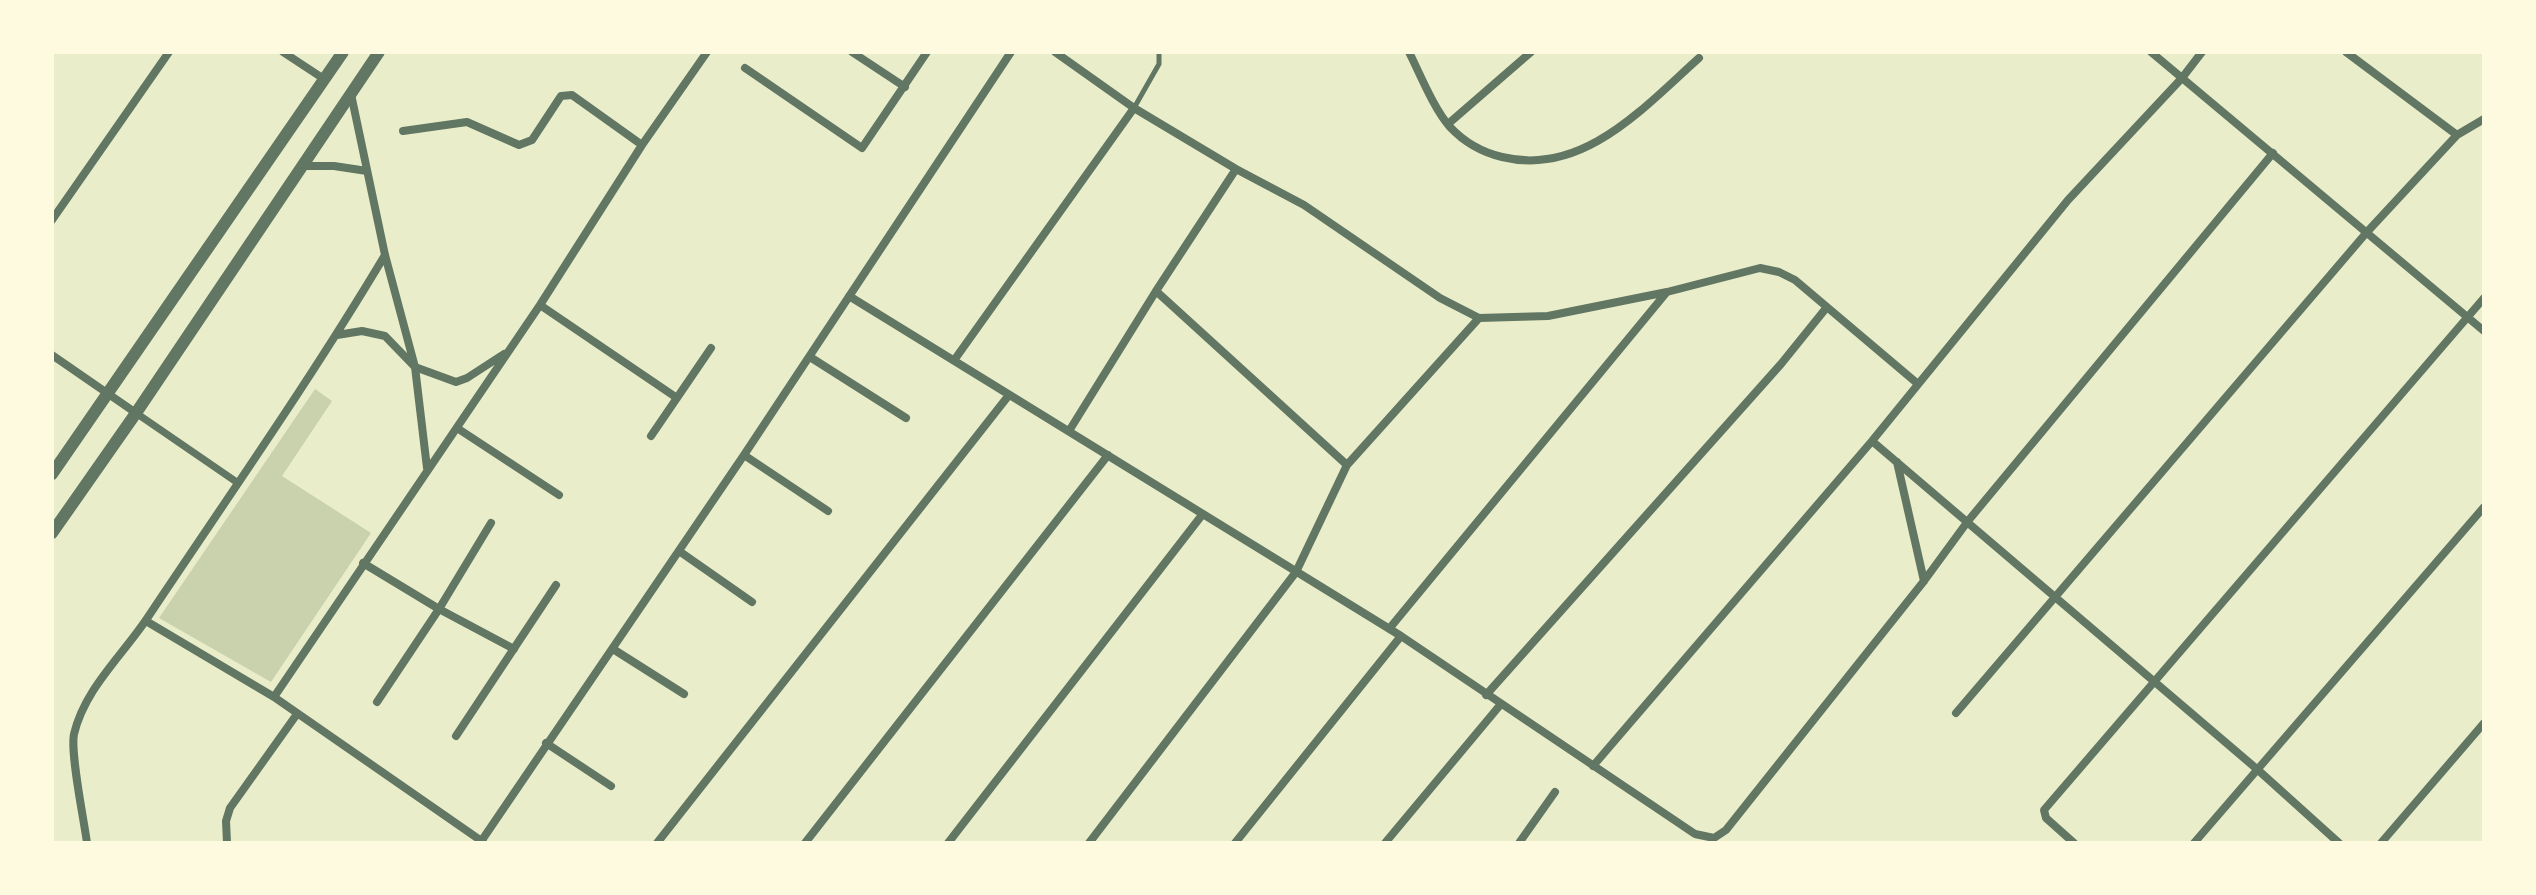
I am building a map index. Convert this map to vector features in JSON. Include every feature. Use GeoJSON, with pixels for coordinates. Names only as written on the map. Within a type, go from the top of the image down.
{"type":"FeatureCollection","features":[{"type":"Feature","properties":{"kind":"street"},"geometry":{"type":"LineString","coordinates":[[52,220],[169,52]]}},
{"type":"Feature","properties":{"kind":"street"},"geometry":{"type":"LineString","coordinates":[[283,52],[324,79]]}},
{"type":"Feature","properties":{"kind":"street"},"geometry":{"type":"LineString","coordinates":[[52,474],[343,52]]}},
{"type":"Feature","properties":{"kind":"street"},"geometry":{"type":"LineString","coordinates":[[52,533],[379,52]]}},
{"type":"Feature","properties":{"kind":"street"},"geometry":{"type":"LineString","coordinates":[[274,697],[707,52]]}},
{"type":"Feature","properties":{"kind":"street"},"geometry":{"type":"LineString","coordinates":[[852,52],[905,87]]}},
{"type":"Feature","properties":{"kind":"street"},"geometry":{"type":"LineString","coordinates":[[745,68],[862,148],[927,52]]}},
{"type":"Feature","properties":{"kind":"street"},"geometry":{"type":"LineString","coordinates":[[146,621],[274,697],[481,842],[810,357],[1011,52]]}},
{"type":"Feature","properties":{"kind":"street"},"geometry":{"type":"LineString","coordinates":[[1055,52],[1134,108],[1236,169],[1304,205],[1440,298],[1479,318],[1548,316],[1667,292],[1760,268],[1795,280],[1918,384]]}},
{"type":"Feature","properties":{"kind":"street"},"geometry":{"type":"LineString","coordinates":[[1409,52],[1448,124],[1462,138],[1483,152],[1524,162],[1562,158],[1598,142],[1644,107],[1699,58]]}},
{"type":"Feature","properties":{"kind":"street"},"geometry":{"type":"LineString","coordinates":[[1448,124],[1531,52]]}},
{"type":"Feature","properties":{"kind":"street"},"geometry":{"type":"LineString","coordinates":[[2151,52],[2484,331]]}},
{"type":"Feature","properties":{"kind":"street"},"geometry":{"type":"LineString","coordinates":[[1593,766],[1872,441],[2068,200],[2182,78],[2202,52]]}},
{"type":"Feature","properties":{"kind":"street"},"geometry":{"type":"LineString","coordinates":[[2346,52],[2457,135]]}},
{"type":"Feature","properties":{"kind":"street"},"geometry":{"type":"LineString","coordinates":[[351,94],[385,255],[415,367],[427,469]]}},
{"type":"Feature","properties":{"kind":"street"},"geometry":{"type":"LineString","coordinates":[[403,131],[467,122],[519,145],[532,140],[561,96],[572,95],[642,145]]}},
{"type":"Feature","properties":{"kind":"street"},"geometry":{"type":"LineString","coordinates":[[955,359],[1134,108]]}},
{"type":"Feature","properties":{"kind":"street"},"geometry":{"type":"LineString","coordinates":[[1956,713],[2367,232],[2457,135],[2484,119]]}},
{"type":"Feature","properties":{"kind":"street"},"geometry":{"type":"LineString","coordinates":[[849,296],[1401,636],[1695,834],[1714,838],[1726,830],[1968,521],[2273,153]]}},
{"type":"Feature","properties":{"kind":"street"},"geometry":{"type":"LineString","coordinates":[[303,166],[334,166],[367,171]]}},
{"type":"Feature","properties":{"kind":"street"},"geometry":{"type":"LineString","coordinates":[[1069,431],[1236,169]]}},
{"type":"Feature","properties":{"kind":"street"},"geometry":{"type":"LineString","coordinates":[[87,843],[73,738],[81,713],[104,674],[146,621],[337,335],[385,255]]}},
{"type":"Feature","properties":{"kind":"street"},"geometry":{"type":"LineString","coordinates":[[1156,291],[1347,465]]}},
{"type":"Feature","properties":{"kind":"street"},"geometry":{"type":"LineString","coordinates":[[1389,629],[1667,292]]}},
{"type":"Feature","properties":{"kind":"street"},"geometry":{"type":"LineString","coordinates":[[2074,843],[2046,818],[2044,810],[2484,298]]}},
{"type":"Feature","properties":{"kind":"street"},"geometry":{"type":"LineString","coordinates":[[540,305],[677,398]]}},
{"type":"Feature","properties":{"kind":"street"},"geometry":{"type":"LineString","coordinates":[[1486,695],[1781,364],[1827,307]]}},
{"type":"Feature","properties":{"kind":"street"},"geometry":{"type":"LineString","coordinates":[[1089,843],[1296,572],[1347,465],[1479,318]]}},
{"type":"Feature","properties":{"kind":"street"},"geometry":{"type":"LineString","coordinates":[[337,335],[362,331],[385,336],[415,367],[456,382],[508,352]]}},
{"type":"Feature","properties":{"kind":"street"},"geometry":{"type":"LineString","coordinates":[[651,436],[711,348]]}},
{"type":"Feature","properties":{"kind":"street"},"geometry":{"type":"LineString","coordinates":[[52,355],[238,483]]}},
{"type":"Feature","properties":{"kind":"street"},"geometry":{"type":"LineString","coordinates":[[810,357],[906,418]]}},
{"type":"Feature","properties":{"kind":"street"},"geometry":{"type":"LineString","coordinates":[[657,843],[1009,395]]}},
{"type":"Feature","properties":{"kind":"street"},"geometry":{"type":"LineString","coordinates":[[457,428],[559,495]]}},
{"type":"Feature","properties":{"kind":"street"},"geometry":{"type":"LineString","coordinates":[[1872,441],[2258,770],[2339,843]]}},
{"type":"Feature","properties":{"kind":"street"},"geometry":{"type":"LineString","coordinates":[[744,455],[828,511]]}},
{"type":"Feature","properties":{"kind":"street"},"geometry":{"type":"LineString","coordinates":[[805,843],[1108,455]]}},
{"type":"Feature","properties":{"kind":"street"},"geometry":{"type":"LineString","coordinates":[[1897,461],[1924,581]]}},
{"type":"Feature","properties":{"kind":"street"},"geometry":{"type":"LineString","coordinates":[[2194,843],[2484,507]]}},
{"type":"Feature","properties":{"kind":"street"},"geometry":{"type":"LineString","coordinates":[[948,843],[1202,515]]}},
{"type":"Feature","properties":{"kind":"street"},"geometry":{"type":"LineString","coordinates":[[377,702],[491,523]]}},
{"type":"Feature","properties":{"kind":"street"},"geometry":{"type":"LineString","coordinates":[[679,551],[752,602]]}},
{"type":"Feature","properties":{"kind":"street"},"geometry":{"type":"LineString","coordinates":[[363,563],[514,649]]}},
{"type":"Feature","properties":{"kind":"street"},"geometry":{"type":"LineString","coordinates":[[456,736],[556,585]]}},
{"type":"Feature","properties":{"kind":"street"},"geometry":{"type":"LineString","coordinates":[[1235,843],[1401,636]]}},
{"type":"Feature","properties":{"kind":"street"},"geometry":{"type":"LineString","coordinates":[[613,649],[684,694]]}},
{"type":"Feature","properties":{"kind":"street"},"geometry":{"type":"LineString","coordinates":[[1385,843],[1501,704]]}},
{"type":"Feature","properties":{"kind":"street"},"geometry":{"type":"LineString","coordinates":[[227,843],[226,821],[230,808],[297,714]]}},
{"type":"Feature","properties":{"kind":"street"},"geometry":{"type":"LineString","coordinates":[[2381,843],[2484,723]]}},
{"type":"Feature","properties":{"kind":"street"},"geometry":{"type":"LineString","coordinates":[[546,743],[611,786]]}},
{"type":"Feature","properties":{"kind":"street"},"geometry":{"type":"LineString","coordinates":[[1519,843],[1555,792]]}},
{"type":"Feature","properties":{"kind":"lane"},"geometry":{"type":"LineString","coordinates":[[1134,108],[1159,64],[1159,52]]}},
{"type":"Feature","properties":{"kind":"green space"},"geometry":{"type":"Polygon","coordinates":[[[315,389],[332,401],[282,476],[371,533],[271,682],[159,618],[315,389]]]}}]}
